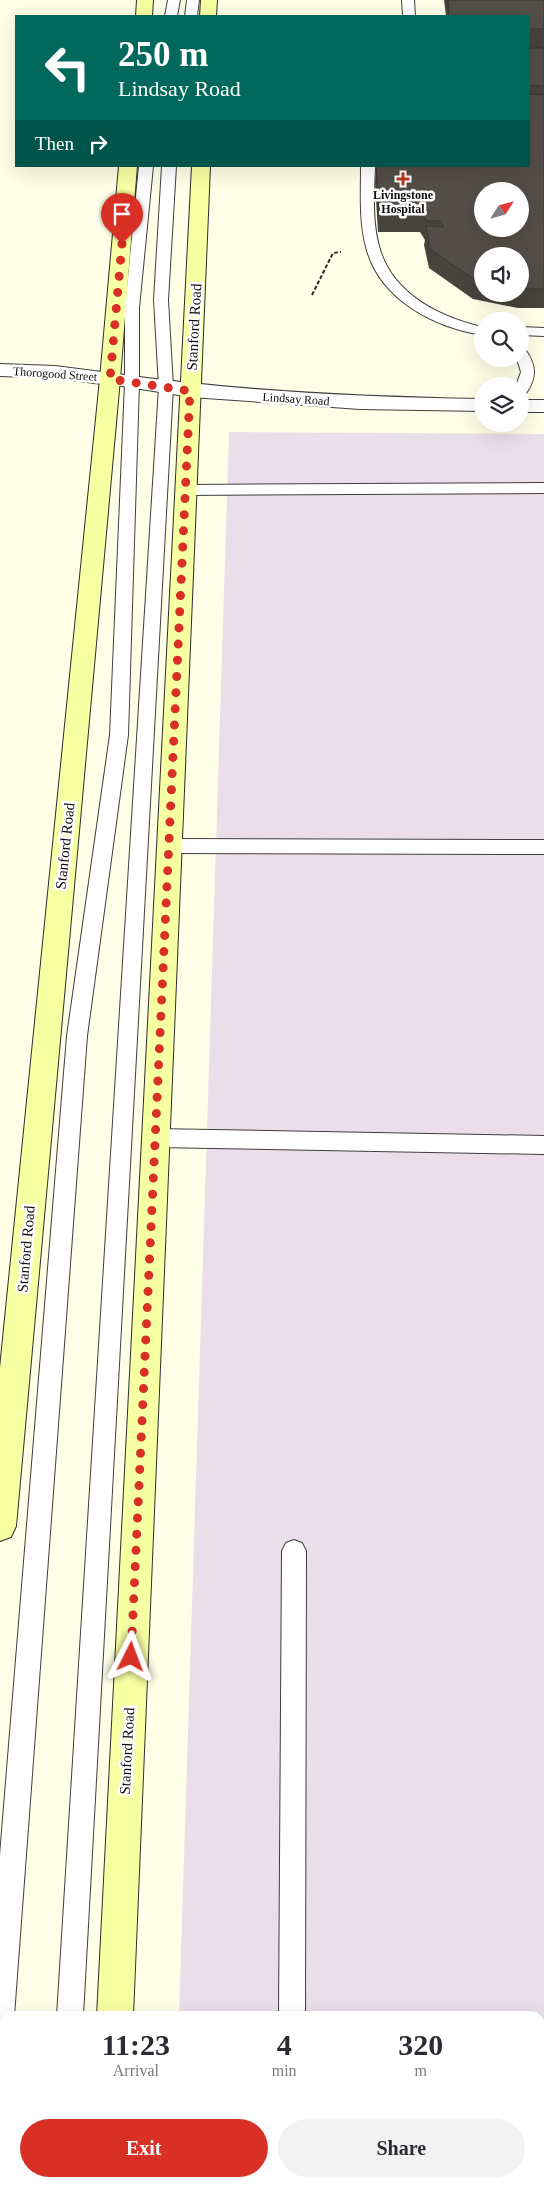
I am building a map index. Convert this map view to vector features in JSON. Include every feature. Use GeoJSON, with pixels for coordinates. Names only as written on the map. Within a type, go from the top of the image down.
{"type":"FeatureCollection","features":[{"type":"Feature","properties":{"kind":"main road"},"geometry":{"type":"LineString","coordinates":[[144,15],[145,0]]}},
{"type":"Feature","properties":{"kind":"main road"},"geometry":{"type":"LineString","coordinates":[[208,15],[209,0]]}},
{"type":"Feature","properties":{"kind":"main road","name":"Stanford Road"},"geometry":{"type":"LineString","coordinates":[[0,1526],[121,381],[128,167]]}},
{"type":"Feature","properties":{"kind":"main road","name":"Stanford Road"},"geometry":{"type":"LineString","coordinates":[[114,2011],[186,490],[178,389],[201,167]]}},
{"type":"Feature","properties":{"kind":"street","name":"Thorogood Street"},"geometry":{"type":"LineString","coordinates":[[0,370],[56,372],[121,381]]}},
{"type":"Feature","properties":{"kind":"street","name":"Lindsay Road"},"geometry":{"type":"LineString","coordinates":[[121,381],[178,389],[360,403],[474,405]]}},
{"type":"Feature","properties":{"kind":"street"},"geometry":{"type":"LineString","coordinates":[[529,406],[544,406]]}},
{"type":"Feature","properties":{"kind":"lane"},"geometry":{"type":"LineString","coordinates":[[171,15],[174,0]]}},
{"type":"Feature","properties":{"kind":"lane"},"geometry":{"type":"LineString","coordinates":[[191,15],[193,0]]}},
{"type":"Feature","properties":{"kind":"lane"},"geometry":{"type":"LineString","coordinates":[[408,0],[409,15]]}},
{"type":"Feature","properties":{"kind":"lane"},"geometry":{"type":"LineString","coordinates":[[1,2011],[77,1036],[119,735],[121,381],[132,308],[146,167]]}},
{"type":"Feature","properties":{"kind":"lane"},"geometry":{"type":"LineString","coordinates":[[70,2011],[178,389],[160,300],[169,167]]}},
{"type":"Feature","properties":{"kind":"lane"},"geometry":{"type":"LineString","coordinates":[[368,167],[369,227],[376,258],[385,272],[400,292],[416,305],[442,319],[474,330]]}},
{"type":"Feature","properties":{"kind":"lane"},"geometry":{"type":"LineString","coordinates":[[529,331],[544,332]]}},
{"type":"Feature","properties":{"kind":"lane"},"geometry":{"type":"LineString","coordinates":[[186,490],[544,488]]}},
{"type":"Feature","properties":{"kind":"lane"},"geometry":{"type":"LineString","coordinates":[[169,846],[544,847]]}},
{"type":"Feature","properties":{"kind":"lane"},"geometry":{"type":"LineString","coordinates":[[155,1138],[544,1146]]}},
{"type":"Feature","properties":{"kind":"lane"},"geometry":{"type":"LineString","coordinates":[[292,2011],[294,1551]]}},
{"type":"Feature","properties":{"kind":"path"},"geometry":{"type":"LineString","coordinates":[[312,295],[333,252],[374,247]]}},
{"type":"Feature","properties":{"kind":"shaded area"},"geometry":{"type":"Polygon","coordinates":[[[229,432],[544,434],[544,2011],[179,2011],[229,432]]]}},
{"type":"Feature","properties":{"kind":"building"},"geometry":{"type":"Polygon","coordinates":[[[448,0],[544,0],[544,29],[530,29],[530,15],[449,15],[448,0]]]}},
{"type":"Feature","properties":{"kind":"building"},"geometry":{"type":"Polygon","coordinates":[[[530,48],[544,48],[544,86],[530,85],[530,48]]]}},
{"type":"Feature","properties":{"kind":"building"},"geometry":{"type":"Polygon","coordinates":[[[530,94],[544,95],[544,289],[529,289],[529,247],[474,247],[474,279],[430,249],[426,226],[444,227],[441,221],[426,221],[421,213],[379,213],[376,167],[530,167],[530,94]]]}},
{"type":"Feature","properties":{"kind":"place","name":"Livingstone Hospital"},"geometry":{"type":"Point","coordinates":[403,179]}},
{"type":"Feature","properties":{"kind":"route"},"geometry":{"type":"LineString","coordinates":[[122,244],[110,379],[190,391],[131,1657]]}}]}
